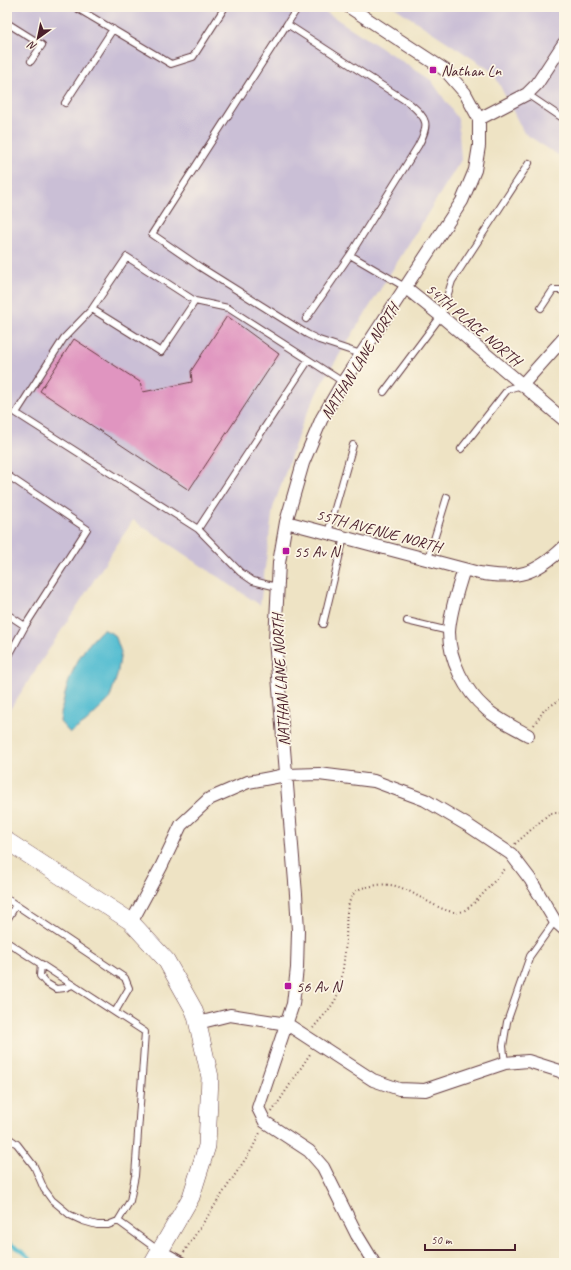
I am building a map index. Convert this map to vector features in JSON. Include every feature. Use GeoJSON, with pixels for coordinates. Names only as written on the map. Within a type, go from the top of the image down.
{"type":"FeatureCollection","features":[{"type":"Feature","properties":{"kind":"street"},"geometry":{"type":"LineString","coordinates":[[349,7],[445,70],[465,93],[479,119],[527,94],[537,84],[564,43]]}},
{"type":"Feature","properties":{"kind":"street","name":"NATHAN LANE NORTH"},"geometry":{"type":"LineString","coordinates":[[265,1122],[258,1108],[293,1004],[297,968],[298,931],[275,640],[279,563],[286,522],[303,463],[322,418],[361,354],[462,201],[475,170],[479,146],[479,119]]}},
{"type":"Feature","properties":{"kind":"street","name":"54TH PLACE NORTH"},"geometry":{"type":"LineString","coordinates":[[405,287],[564,420]]}},
{"type":"Feature","properties":{"kind":"street"},"geometry":{"type":"LineString","coordinates":[[522,385],[564,338]]}},
{"type":"Feature","properties":{"kind":"street","name":"55TH AVENUE NORTH"},"geometry":{"type":"LineString","coordinates":[[286,522],[499,577],[517,575],[533,570],[545,564],[564,547]]}},
{"type":"Feature","properties":{"kind":"street"},"geometry":{"type":"LineString","coordinates":[[464,569],[455,600],[449,631],[450,646],[458,670],[470,691],[486,710],[507,724],[528,734]]}},
{"type":"Feature","properties":{"kind":"street"},"geometry":{"type":"LineString","coordinates":[[131,923],[161,867],[181,825],[209,799],[248,782],[286,775],[319,774],[374,781],[425,800],[469,826],[511,854],[530,879],[560,925]]}},
{"type":"Feature","properties":{"kind":"street"},"geometry":{"type":"LineString","coordinates":[[8,844],[131,923],[166,960],[193,1008],[198,1023],[210,1077],[207,1146],[191,1197],[157,1257],[179,1262]]}},
{"type":"Feature","properties":{"kind":"street"},"geometry":{"type":"LineString","coordinates":[[198,1023],[230,1015],[287,1024],[374,1080],[399,1089],[425,1090],[505,1063],[528,1061],[560,1071],[564,1074]]}},
{"type":"Feature","properties":{"kind":"street"},"geometry":{"type":"LineString","coordinates":[[265,1122],[309,1151],[323,1167],[357,1236],[374,1263]]}},
{"type":"Feature","properties":{"kind":"lane"},"geometry":{"type":"LineString","coordinates":[[75,7],[171,64],[193,57],[225,7]]}},
{"type":"Feature","properties":{"kind":"lane"},"geometry":{"type":"LineString","coordinates":[[298,7],[152,234],[200,267],[306,334],[361,354]]}},
{"type":"Feature","properties":{"kind":"lane"},"geometry":{"type":"LineString","coordinates":[[7,23],[42,45],[31,61]]}},
{"type":"Feature","properties":{"kind":"lane"},"geometry":{"type":"LineString","coordinates":[[287,24],[409,103],[421,113],[426,121],[425,134],[418,146],[350,255],[306,319]]}},
{"type":"Feature","properties":{"kind":"lane"},"geometry":{"type":"LineString","coordinates":[[65,103],[112,29]]}},
{"type":"Feature","properties":{"kind":"lane"},"geometry":{"type":"LineString","coordinates":[[527,94],[564,119]]}},
{"type":"Feature","properties":{"kind":"lane"},"geometry":{"type":"LineString","coordinates":[[384,392],[441,316],[452,281],[529,163]]}},
{"type":"Feature","properties":{"kind":"lane"},"geometry":{"type":"LineString","coordinates":[[350,255],[405,287]]}},
{"type":"Feature","properties":{"kind":"lane"},"geometry":{"type":"LineString","coordinates":[[277,587],[253,581],[240,572],[198,529],[16,413],[64,338],[92,309],[127,257],[195,301],[228,308],[308,361],[343,382]]}},
{"type":"Feature","properties":{"kind":"lane"},"geometry":{"type":"LineString","coordinates":[[541,308],[553,290],[560,290],[564,292]]}},
{"type":"Feature","properties":{"kind":"lane"},"geometry":{"type":"LineString","coordinates":[[92,309],[161,352],[195,301]]}},
{"type":"Feature","properties":{"kind":"lane"},"geometry":{"type":"LineString","coordinates":[[198,529],[308,361]]}},
{"type":"Feature","properties":{"kind":"lane"},"geometry":{"type":"LineString","coordinates":[[461,449],[508,389],[522,385]]}},
{"type":"Feature","properties":{"kind":"lane"},"geometry":{"type":"LineString","coordinates":[[328,532],[353,445]]}},
{"type":"Feature","properties":{"kind":"lane"},"geometry":{"type":"LineString","coordinates":[[7,475],[87,529],[25,626],[7,659]]}},
{"type":"Feature","properties":{"kind":"lane"},"geometry":{"type":"LineString","coordinates":[[428,559],[447,497]]}},
{"type":"Feature","properties":{"kind":"lane"},"geometry":{"type":"LineString","coordinates":[[323,624],[344,537]]}},
{"type":"Feature","properties":{"kind":"lane"},"geometry":{"type":"LineString","coordinates":[[7,614],[25,626]]}},
{"type":"Feature","properties":{"kind":"lane"},"geometry":{"type":"LineString","coordinates":[[407,621],[449,631]]}},
{"type":"Feature","properties":{"kind":"lane"},"geometry":{"type":"LineString","coordinates":[[7,899],[125,978],[129,988],[115,1012]]}},
{"type":"Feature","properties":{"kind":"lane"},"geometry":{"type":"LineString","coordinates":[[7,920],[16,905]]}},
{"type":"Feature","properties":{"kind":"lane"},"geometry":{"type":"LineString","coordinates":[[505,1063],[503,1046],[507,1022],[530,956],[560,925]]}},
{"type":"Feature","properties":{"kind":"lane"},"geometry":{"type":"LineString","coordinates":[[7,942],[145,1032],[135,1176],[130,1202],[118,1221],[108,1225],[97,1225],[70,1215],[52,1200],[44,1189],[34,1166],[17,1144],[7,1137]]}},
{"type":"Feature","properties":{"kind":"lane"},"geometry":{"type":"LineString","coordinates":[[41,964],[40,976],[46,983],[56,989],[64,988],[72,984]]}},
{"type":"Feature","properties":{"kind":"lane"},"geometry":{"type":"LineString","coordinates":[[118,1221],[157,1257]]}},
{"type":"Feature","properties":{"kind":"path"},"geometry":{"type":"LineString","coordinates":[[528,734],[544,710],[564,697]]}},
{"type":"Feature","properties":{"kind":"path"},"geometry":{"type":"LineString","coordinates":[[179,1262],[252,1149],[265,1122],[312,1050],[313,1029],[336,997],[346,939],[347,910],[350,901],[356,892],[365,887],[379,884],[398,887],[453,912],[463,911],[473,904],[509,865],[514,845],[550,812],[564,814]]}},
{"type":"Feature","properties":{"kind":"shaded area"},"geometry":{"type":"Polygon","coordinates":[[[7,7],[318,7],[431,80],[458,119],[461,160],[320,386],[302,424],[273,508],[260,605],[133,520],[7,714],[7,7]]]}},
{"type":"Feature","properties":{"kind":"shaded area"},"geometry":{"type":"Polygon","coordinates":[[[394,7],[564,7],[564,159],[524,133],[493,72],[394,7]]]}},
{"type":"Feature","properties":{"kind":"water"},"geometry":{"type":"Polygon","coordinates":[[[103,629],[115,635],[121,652],[117,676],[109,700],[86,722],[70,733],[60,722],[62,705],[67,688],[81,655],[88,644],[103,629]]]}},
{"type":"Feature","properties":{"kind":"building"},"geometry":{"type":"Polygon","coordinates":[[[227,316],[279,354],[189,490],[40,391],[74,339],[140,382],[143,392],[192,382],[191,371],[227,316]]]}},
{"type":"Feature","properties":{"kind":"waterway"},"geometry":{"type":"LineString","coordinates":[[7,1242],[34,1261]]}},
{"type":"Feature","properties":{"kind":"place","name":"Nathan Ln"},"geometry":{"type":"Point","coordinates":[433,70]}},
{"type":"Feature","properties":{"kind":"place","name":"55 Av N"},"geometry":{"type":"Point","coordinates":[286,551]}},
{"type":"Feature","properties":{"kind":"place","name":"56 Av N"},"geometry":{"type":"Point","coordinates":[288,986]}}]}
